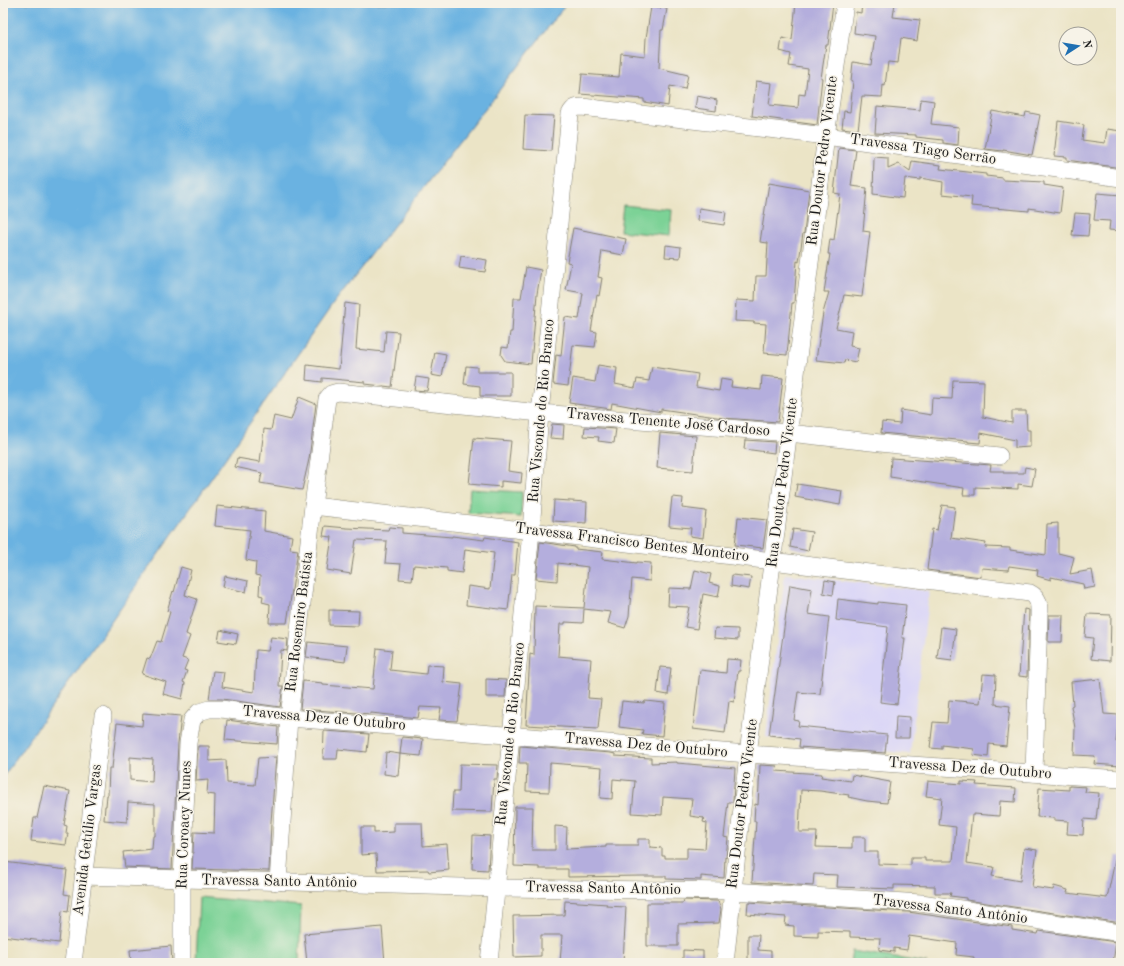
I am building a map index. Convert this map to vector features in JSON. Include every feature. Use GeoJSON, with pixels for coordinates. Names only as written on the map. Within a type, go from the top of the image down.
{"type":"FeatureCollection","features":[{"type":"Feature","properties":{"kind":"street","name":"Rua Doutor Pedro Vicente"},"geometry":{"type":"LineString","coordinates":[[725,963],[748,754],[844,3]]}},
{"type":"Feature","properties":{"kind":"street","name":"Travessa Tiago Serrão"},"geometry":{"type":"LineString","coordinates":[[582,106],[826,136],[1121,178]]}},
{"type":"Feature","properties":{"kind":"street","name":"Rua Visconde do Rio Branco"},"geometry":{"type":"LineString","coordinates":[[489,963],[495,888],[531,531],[540,413],[570,114],[573,109],[582,106]]}},
{"type":"Feature","properties":{"kind":"street","name":"Travessa Tenente José Cardoso"},"geometry":{"type":"LineString","coordinates":[[313,506],[327,399],[330,394],[338,392],[540,413],[789,433],[999,456]]}},
{"type":"Feature","properties":{"kind":"street","name":"Travessa Francisco Bentes Monteiro"},"geometry":{"type":"LineString","coordinates":[[313,506],[1030,592],[1035,595],[1039,602],[1040,616],[1034,773]]}},
{"type":"Feature","properties":{"kind":"street","name":"Rua Rosemiro Batista"},"geometry":{"type":"LineString","coordinates":[[278,882],[289,718],[313,506]]}},
{"type":"Feature","properties":{"kind":"street","name":"Rua Coroacy Nunes"},"geometry":{"type":"LineString","coordinates":[[182,963],[182,880],[190,726],[192,720],[199,712],[209,709],[220,709]]}},
{"type":"Feature","properties":{"kind":"street","name":"Travessa Dez de Outubro"},"geometry":{"type":"LineString","coordinates":[[220,709],[289,718],[510,736],[748,754],[1121,779]]}},
{"type":"Feature","properties":{"kind":"street","name":"Avenida Getúlio Vargas"},"geometry":{"type":"LineString","coordinates":[[73,963],[103,716]]}},
{"type":"Feature","properties":{"kind":"street","name":"Travessa Santo Antônio"},"geometry":{"type":"LineString","coordinates":[[83,876],[495,888],[732,891],[921,903],[1121,933]]}},
{"type":"Feature","properties":{"kind":"shaded area"},"geometry":{"type":"Polygon","coordinates":[[[785,574],[929,591],[910,754],[766,737],[785,574]]]}},
{"type":"Feature","properties":{"kind":"green space"},"geometry":{"type":"Polygon","coordinates":[[[623,205],[671,210],[669,236],[620,231],[623,205]]]}},
{"type":"Feature","properties":{"kind":"green space"},"geometry":{"type":"Polygon","coordinates":[[[470,489],[522,492],[521,517],[468,513],[470,489]]]}},
{"type":"Feature","properties":{"kind":"green space"},"geometry":{"type":"Polygon","coordinates":[[[199,897],[301,906],[299,963],[196,963],[199,897]]]}},
{"type":"Feature","properties":{"kind":"green space"},"geometry":{"type":"Polygon","coordinates":[[[852,951],[927,963],[850,963],[852,951]]]}},
{"type":"Feature","properties":{"kind":"water"},"geometry":{"type":"Polygon","coordinates":[[[3,3],[567,3],[333,304],[3,777],[3,3]]]}},
{"type":"Feature","properties":{"kind":"building"},"geometry":{"type":"Polygon","coordinates":[[[796,3],[833,3],[828,45],[826,45],[821,78],[817,125],[752,116],[756,81],[772,83],[769,105],[798,108],[799,94],[805,95],[808,69],[789,66],[791,54],[780,51],[782,38],[792,40],[796,3]]]}},
{"type":"Feature","properties":{"kind":"building"},"geometry":{"type":"Polygon","coordinates":[[[862,3],[895,3],[893,17],[920,20],[917,41],[901,38],[898,63],[888,62],[882,97],[862,96],[858,130],[842,128],[844,111],[850,112],[853,62],[871,65],[875,36],[854,33],[856,12],[861,13],[862,3]]]}},
{"type":"Feature","properties":{"kind":"building"},"geometry":{"type":"Polygon","coordinates":[[[651,7],[667,9],[663,30],[661,30],[659,68],[688,75],[685,89],[670,86],[668,106],[644,102],[644,99],[580,94],[582,74],[619,77],[621,53],[645,56],[651,7]]]}},
{"type":"Feature","properties":{"kind":"building"},"geometry":{"type":"Polygon","coordinates":[[[697,96],[717,100],[716,111],[695,108],[697,96]]]}},
{"type":"Feature","properties":{"kind":"building"},"geometry":{"type":"Polygon","coordinates":[[[921,99],[934,101],[931,124],[959,127],[958,145],[943,143],[943,140],[916,137],[916,135],[875,133],[877,106],[920,110],[921,99]]]}},
{"type":"Feature","properties":{"kind":"building"},"geometry":{"type":"Polygon","coordinates":[[[992,111],[1025,117],[1026,112],[1040,115],[1032,155],[1003,150],[985,149],[992,111]]]}},
{"type":"Feature","properties":{"kind":"building"},"geometry":{"type":"Polygon","coordinates":[[[525,115],[554,116],[551,151],[523,149],[525,115]]]}},
{"type":"Feature","properties":{"kind":"building"},"geometry":{"type":"Polygon","coordinates":[[[1058,121],[1084,125],[1082,140],[1105,143],[1107,129],[1121,131],[1121,168],[1067,160],[1067,157],[1054,156],[1058,121]]]}},
{"type":"Feature","properties":{"kind":"building"},"geometry":{"type":"Polygon","coordinates":[[[839,148],[856,150],[851,186],[867,188],[863,231],[870,232],[862,297],[844,295],[836,328],[852,331],[850,346],[859,348],[856,362],[845,360],[844,363],[816,360],[823,313],[829,292],[824,292],[830,254],[828,254],[830,239],[834,240],[840,194],[834,193],[839,148]]]}},
{"type":"Feature","properties":{"kind":"building"},"geometry":{"type":"Polygon","coordinates":[[[874,157],[888,158],[888,169],[899,164],[910,172],[912,161],[941,165],[940,169],[986,174],[986,176],[1003,178],[1003,180],[1044,182],[1044,185],[1063,188],[1060,213],[1029,208],[1029,211],[971,206],[972,197],[942,194],[943,182],[920,178],[920,180],[905,178],[903,198],[873,194],[874,157]]]}},
{"type":"Feature","properties":{"kind":"building"},"geometry":{"type":"Polygon","coordinates":[[[769,183],[809,190],[804,234],[803,233],[799,262],[797,261],[794,303],[792,303],[787,355],[764,353],[766,324],[735,321],[736,300],[755,301],[756,276],[766,276],[768,243],[760,242],[769,183]]]}},
{"type":"Feature","properties":{"kind":"building"},"geometry":{"type":"Polygon","coordinates":[[[1097,193],[1121,195],[1121,231],[1109,230],[1110,221],[1094,220],[1097,193]]]}},
{"type":"Feature","properties":{"kind":"building"},"geometry":{"type":"Polygon","coordinates":[[[699,208],[726,212],[724,225],[698,221],[699,208]]]}},
{"type":"Feature","properties":{"kind":"building"},"geometry":{"type":"Polygon","coordinates":[[[1075,213],[1090,214],[1088,236],[1072,235],[1075,213]]]}},
{"type":"Feature","properties":{"kind":"building"},"geometry":{"type":"Polygon","coordinates":[[[573,228],[626,239],[623,255],[602,251],[598,277],[602,278],[599,296],[597,295],[591,331],[597,332],[595,347],[573,345],[568,386],[553,384],[556,355],[561,356],[565,317],[579,319],[583,293],[566,290],[571,263],[567,262],[573,228]]]}},
{"type":"Feature","properties":{"kind":"building"},"geometry":{"type":"Polygon","coordinates":[[[666,245],[681,247],[680,258],[665,257],[666,245]]]}},
{"type":"Feature","properties":{"kind":"building"},"geometry":{"type":"Polygon","coordinates":[[[461,256],[487,260],[485,272],[459,268],[461,256]]]}},
{"type":"Feature","properties":{"kind":"building"},"geometry":{"type":"Polygon","coordinates":[[[526,267],[541,270],[537,294],[531,364],[505,361],[501,355],[502,347],[508,348],[510,332],[512,332],[514,298],[521,298],[526,267]]]}},
{"type":"Feature","properties":{"kind":"building"},"geometry":{"type":"Polygon","coordinates":[[[345,303],[359,305],[356,349],[384,352],[386,331],[399,332],[392,387],[365,384],[365,382],[322,378],[322,382],[306,380],[307,365],[339,369],[345,303]]]}},
{"type":"Feature","properties":{"kind":"building"},"geometry":{"type":"Polygon","coordinates":[[[435,352],[446,354],[442,377],[431,375],[435,352]]]}},
{"type":"Feature","properties":{"kind":"building"},"geometry":{"type":"Polygon","coordinates":[[[598,365],[617,368],[615,384],[635,388],[637,379],[649,381],[652,367],[698,374],[696,387],[719,391],[721,379],[732,381],[731,387],[761,390],[762,376],[783,378],[778,422],[723,418],[661,409],[661,412],[612,403],[611,409],[569,403],[573,378],[595,382],[598,365]]]}},
{"type":"Feature","properties":{"kind":"building"},"geometry":{"type":"Polygon","coordinates":[[[466,366],[477,367],[477,372],[511,372],[511,396],[480,396],[480,386],[464,384],[466,366]]]}},
{"type":"Feature","properties":{"kind":"building"},"geometry":{"type":"Polygon","coordinates":[[[416,377],[429,379],[427,391],[414,390],[416,377]]]}},
{"type":"Feature","properties":{"kind":"building"},"geometry":{"type":"Polygon","coordinates":[[[953,380],[984,381],[983,417],[1012,423],[1012,411],[1026,411],[1027,430],[1030,430],[1030,447],[1015,448],[1015,440],[981,433],[980,443],[881,433],[882,422],[900,424],[901,410],[931,415],[932,398],[952,399],[953,380]]]}},
{"type":"Feature","properties":{"kind":"building"},"geometry":{"type":"Polygon","coordinates":[[[299,397],[316,404],[309,459],[302,490],[260,483],[262,473],[235,467],[237,458],[260,462],[264,429],[271,430],[274,416],[291,420],[299,397]]]}},
{"type":"Feature","properties":{"kind":"building"},"geometry":{"type":"Polygon","coordinates":[[[552,424],[564,425],[563,439],[550,438],[552,424]]]}},
{"type":"Feature","properties":{"kind":"building"},"geometry":{"type":"Polygon","coordinates":[[[585,427],[616,429],[614,443],[598,441],[599,437],[584,436],[585,427]]]}},
{"type":"Feature","properties":{"kind":"building"},"geometry":{"type":"Polygon","coordinates":[[[660,433],[696,436],[693,471],[657,468],[660,433]]]}},
{"type":"Feature","properties":{"kind":"building"},"geometry":{"type":"Polygon","coordinates":[[[474,438],[511,441],[508,471],[522,473],[521,483],[501,481],[501,487],[469,484],[474,438]]]}},
{"type":"Feature","properties":{"kind":"building"},"geometry":{"type":"Polygon","coordinates":[[[745,440],[775,442],[774,453],[744,449],[745,440]]]}},
{"type":"Feature","properties":{"kind":"building"},"geometry":{"type":"Polygon","coordinates":[[[891,458],[991,465],[990,471],[1003,471],[1003,473],[1024,473],[1025,467],[1035,469],[1032,486],[1018,484],[1018,489],[975,487],[975,495],[963,495],[964,488],[890,477],[891,458]]]}},
{"type":"Feature","properties":{"kind":"building"},"geometry":{"type":"Polygon","coordinates":[[[797,484],[842,491],[840,505],[795,497],[797,484]]]}},
{"type":"Feature","properties":{"kind":"building"},"geometry":{"type":"Polygon","coordinates":[[[672,497],[683,498],[682,508],[706,511],[703,538],[690,536],[691,528],[669,526],[672,497]]]}},
{"type":"Feature","properties":{"kind":"building"},"geometry":{"type":"Polygon","coordinates":[[[554,500],[587,502],[586,523],[553,521],[554,500]]]}},
{"type":"Feature","properties":{"kind":"building"},"geometry":{"type":"Polygon","coordinates":[[[942,505],[955,507],[951,538],[986,543],[985,547],[1010,548],[1010,550],[1046,555],[1047,524],[1058,523],[1058,553],[1074,557],[1070,574],[1092,570],[1095,587],[1084,589],[1083,584],[1051,577],[1051,580],[1037,576],[1038,570],[1009,566],[1008,570],[982,568],[981,577],[927,570],[932,529],[937,530],[942,505]]]}},
{"type":"Feature","properties":{"kind":"building"},"geometry":{"type":"Polygon","coordinates":[[[217,506],[265,511],[264,531],[292,536],[290,549],[298,550],[287,623],[269,623],[270,604],[262,602],[263,596],[259,595],[260,576],[255,575],[256,562],[246,560],[250,530],[215,526],[217,506]]]}},
{"type":"Feature","properties":{"kind":"building"},"geometry":{"type":"Polygon","coordinates":[[[738,517],[767,520],[763,548],[735,545],[738,517]]]}},
{"type":"Feature","properties":{"kind":"building"},"geometry":{"type":"Polygon","coordinates":[[[325,526],[388,530],[389,527],[402,528],[402,533],[452,536],[484,540],[485,537],[518,542],[515,575],[512,575],[508,610],[466,605],[468,586],[490,589],[494,553],[465,549],[462,573],[447,571],[447,568],[414,565],[412,580],[399,579],[401,564],[385,563],[387,541],[356,540],[351,574],[327,570],[332,537],[323,536],[325,526]]]}},
{"type":"Feature","properties":{"kind":"building"},"geometry":{"type":"Polygon","coordinates":[[[793,529],[812,532],[808,551],[790,547],[793,529]]]}},
{"type":"Feature","properties":{"kind":"building"},"geometry":{"type":"Polygon","coordinates":[[[540,542],[575,547],[575,549],[603,552],[602,559],[651,563],[650,581],[632,579],[629,616],[625,628],[608,623],[611,612],[584,609],[583,623],[565,622],[565,624],[560,624],[558,656],[591,659],[588,698],[601,699],[598,729],[526,725],[530,654],[534,655],[535,606],[584,608],[588,567],[558,563],[557,581],[536,579],[540,542]]]}},
{"type":"Feature","properties":{"kind":"building"},"geometry":{"type":"Polygon","coordinates":[[[181,567],[191,570],[185,595],[197,599],[186,634],[190,636],[182,658],[188,660],[184,670],[187,671],[183,682],[185,683],[182,699],[163,694],[166,682],[142,674],[147,658],[150,659],[157,641],[161,642],[170,612],[167,611],[181,567]]]}},
{"type":"Feature","properties":{"kind":"building"},"geometry":{"type":"Polygon","coordinates":[[[695,570],[711,574],[709,583],[720,586],[718,597],[703,594],[697,629],[685,627],[689,607],[668,606],[669,588],[691,589],[695,570]]]}},
{"type":"Feature","properties":{"kind":"building"},"geometry":{"type":"Polygon","coordinates":[[[732,575],[751,577],[749,589],[731,586],[732,575]]]}},
{"type":"Feature","properties":{"kind":"building"},"geometry":{"type":"Polygon","coordinates":[[[225,576],[248,581],[246,592],[223,587],[225,576]]]}},
{"type":"Feature","properties":{"kind":"building"},"geometry":{"type":"Polygon","coordinates":[[[825,580],[835,582],[833,595],[823,593],[825,580]]]}},
{"type":"Feature","properties":{"kind":"building"},"geometry":{"type":"Polygon","coordinates":[[[790,585],[812,589],[808,614],[829,617],[820,694],[798,692],[794,720],[799,721],[798,726],[887,735],[885,753],[799,747],[800,739],[769,735],[790,585]]]}},
{"type":"Feature","properties":{"kind":"building"},"geometry":{"type":"Polygon","coordinates":[[[838,599],[878,604],[878,602],[906,605],[902,638],[905,638],[897,704],[880,702],[888,627],[836,620],[838,599]]]}},
{"type":"Feature","properties":{"kind":"building"},"geometry":{"type":"Polygon","coordinates":[[[1024,609],[1029,610],[1027,677],[1019,676],[1024,609]]]}},
{"type":"Feature","properties":{"kind":"building"},"geometry":{"type":"Polygon","coordinates":[[[329,610],[359,611],[358,626],[329,625],[329,610]]]}},
{"type":"Feature","properties":{"kind":"building"},"geometry":{"type":"Polygon","coordinates":[[[1087,614],[1111,615],[1110,661],[1091,659],[1093,638],[1085,637],[1087,614]]]}},
{"type":"Feature","properties":{"kind":"building"},"geometry":{"type":"Polygon","coordinates":[[[1049,615],[1063,615],[1062,642],[1048,642],[1049,615]]]}},
{"type":"Feature","properties":{"kind":"building"},"geometry":{"type":"Polygon","coordinates":[[[941,627],[956,629],[952,660],[937,658],[941,627]]]}},
{"type":"Feature","properties":{"kind":"building"},"geometry":{"type":"Polygon","coordinates":[[[715,628],[738,629],[738,640],[714,638],[715,628]]]}},
{"type":"Feature","properties":{"kind":"building"},"geometry":{"type":"Polygon","coordinates":[[[220,630],[238,634],[236,644],[218,641],[220,630]]]}},
{"type":"Feature","properties":{"kind":"building"},"geometry":{"type":"Polygon","coordinates":[[[271,637],[288,639],[287,651],[281,650],[279,686],[283,686],[280,707],[222,699],[209,699],[213,671],[224,672],[222,687],[254,692],[256,650],[268,651],[271,637]]]}},
{"type":"Feature","properties":{"kind":"building"},"geometry":{"type":"Polygon","coordinates":[[[308,642],[347,646],[345,662],[306,657],[308,642]]]}},
{"type":"Feature","properties":{"kind":"building"},"geometry":{"type":"Polygon","coordinates":[[[377,648],[392,650],[390,670],[426,674],[427,665],[444,666],[443,682],[462,684],[457,721],[439,720],[441,708],[420,707],[418,718],[371,713],[300,709],[303,681],[323,683],[323,685],[373,689],[377,648]]]}},
{"type":"Feature","properties":{"kind":"building"},"geometry":{"type":"Polygon","coordinates":[[[727,659],[741,660],[734,702],[729,701],[725,733],[693,729],[700,670],[726,673],[727,659]]]}},
{"type":"Feature","properties":{"kind":"building"},"geometry":{"type":"Polygon","coordinates":[[[660,667],[671,668],[668,695],[657,693],[660,667]]]}},
{"type":"Feature","properties":{"kind":"building"},"geometry":{"type":"Polygon","coordinates":[[[983,674],[996,675],[995,704],[1010,706],[1006,746],[989,744],[988,757],[973,755],[974,749],[942,745],[942,749],[930,748],[933,722],[947,723],[949,700],[980,703],[983,674]]]}},
{"type":"Feature","properties":{"kind":"building"},"geometry":{"type":"Polygon","coordinates":[[[486,679],[506,680],[505,697],[486,697],[486,679]]]}},
{"type":"Feature","properties":{"kind":"building"},"geometry":{"type":"Polygon","coordinates":[[[1100,679],[1104,714],[1119,715],[1116,742],[1121,741],[1121,766],[1094,764],[1095,756],[1074,755],[1075,728],[1071,706],[1073,705],[1071,682],[1100,679]]]}},
{"type":"Feature","properties":{"kind":"building"},"geometry":{"type":"Polygon","coordinates":[[[622,701],[665,703],[662,736],[642,734],[643,730],[619,727],[622,701]]]}},
{"type":"Feature","properties":{"kind":"building"},"geometry":{"type":"Polygon","coordinates":[[[143,713],[181,716],[178,743],[172,869],[125,867],[123,852],[152,849],[153,836],[155,836],[155,804],[128,802],[127,822],[104,820],[105,806],[108,795],[109,768],[112,768],[117,723],[142,726],[143,713]],[[130,757],[130,780],[152,782],[153,759],[130,757]]]}},
{"type":"Feature","properties":{"kind":"building"},"geometry":{"type":"Polygon","coordinates":[[[896,716],[910,717],[909,738],[895,738],[896,716]]]}},
{"type":"Feature","properties":{"kind":"building"},"geometry":{"type":"Polygon","coordinates":[[[227,720],[278,727],[277,744],[225,740],[227,720]]]}},
{"type":"Feature","properties":{"kind":"building"},"geometry":{"type":"Polygon","coordinates":[[[324,731],[369,734],[367,752],[338,749],[337,759],[323,759],[324,731]]]}},
{"type":"Feature","properties":{"kind":"building"},"geometry":{"type":"Polygon","coordinates":[[[402,737],[423,739],[421,756],[400,754],[402,737]]]}},
{"type":"Feature","properties":{"kind":"building"},"geometry":{"type":"Polygon","coordinates":[[[198,746],[209,746],[209,761],[226,760],[227,783],[255,785],[258,758],[276,757],[269,871],[192,869],[194,832],[214,833],[215,795],[207,794],[208,780],[196,781],[198,746]]]}},
{"type":"Feature","properties":{"kind":"building"},"geometry":{"type":"Polygon","coordinates":[[[520,746],[611,753],[615,754],[615,756],[651,758],[651,763],[677,762],[735,768],[733,802],[728,802],[724,837],[728,838],[724,878],[701,876],[701,880],[666,879],[666,876],[568,877],[568,869],[539,869],[539,867],[514,866],[515,807],[533,807],[532,850],[555,850],[555,826],[567,827],[566,849],[606,847],[606,845],[638,845],[638,839],[650,839],[650,847],[662,848],[662,856],[665,856],[665,858],[687,858],[687,848],[705,849],[707,823],[703,822],[704,818],[690,816],[692,799],[663,797],[662,815],[632,813],[635,781],[613,779],[612,799],[600,798],[602,767],[550,763],[549,792],[526,791],[527,763],[519,763],[520,746]]]}},
{"type":"Feature","properties":{"kind":"building"},"geometry":{"type":"Polygon","coordinates":[[[386,752],[400,754],[398,776],[384,774],[386,752]]]}},
{"type":"Feature","properties":{"kind":"building"},"geometry":{"type":"Polygon","coordinates":[[[460,764],[498,765],[497,779],[494,779],[492,812],[452,811],[453,792],[459,792],[460,764]]]}},
{"type":"Feature","properties":{"kind":"building"},"geometry":{"type":"Polygon","coordinates":[[[760,765],[777,766],[776,771],[822,774],[821,777],[851,781],[852,775],[890,782],[887,803],[848,797],[849,795],[801,790],[799,832],[817,832],[816,847],[852,848],[852,837],[865,837],[865,852],[878,852],[878,864],[911,865],[911,858],[925,858],[925,861],[953,861],[956,827],[939,825],[942,798],[926,796],[928,781],[961,784],[961,781],[977,782],[976,785],[1016,788],[1015,802],[1000,801],[999,816],[972,815],[967,863],[994,867],[992,876],[1020,881],[1024,848],[1037,850],[1032,887],[1053,890],[1054,886],[1068,890],[1067,893],[1107,898],[1116,856],[1121,856],[1121,923],[966,900],[966,898],[950,896],[951,893],[935,893],[935,886],[894,885],[894,889],[837,887],[838,875],[814,874],[813,886],[752,882],[756,821],[754,821],[755,804],[758,805],[760,765]]]}},
{"type":"Feature","properties":{"kind":"building"},"geometry":{"type":"Polygon","coordinates":[[[44,786],[70,791],[64,825],[67,826],[66,833],[68,833],[66,845],[31,841],[34,818],[37,818],[44,786]]]}},
{"type":"Feature","properties":{"kind":"building"},"geometry":{"type":"Polygon","coordinates":[[[1069,786],[1086,787],[1085,792],[1099,793],[1096,820],[1084,819],[1083,835],[1067,834],[1068,821],[1037,817],[1039,788],[1069,790],[1069,786]]]}},
{"type":"Feature","properties":{"kind":"building"},"geometry":{"type":"Polygon","coordinates":[[[394,823],[422,823],[423,846],[447,844],[449,870],[429,872],[428,870],[377,871],[376,854],[361,855],[361,827],[374,827],[374,833],[394,832],[394,823]]]}},
{"type":"Feature","properties":{"kind":"building"},"geometry":{"type":"Polygon","coordinates":[[[473,835],[490,836],[488,870],[472,869],[473,835]]]}},
{"type":"Feature","properties":{"kind":"building"},"geometry":{"type":"Polygon","coordinates":[[[4,862],[67,870],[64,894],[70,895],[68,912],[62,911],[59,943],[3,936],[4,862]]]}},
{"type":"Feature","properties":{"kind":"building"},"geometry":{"type":"Polygon","coordinates":[[[684,900],[718,901],[721,909],[719,923],[678,924],[678,946],[647,946],[647,903],[683,903],[684,900]]]}},
{"type":"Feature","properties":{"kind":"building"},"geometry":{"type":"Polygon","coordinates":[[[565,901],[626,907],[623,963],[560,963],[562,935],[541,935],[541,956],[514,957],[513,916],[564,915],[565,901]]]}},
{"type":"Feature","properties":{"kind":"building"},"geometry":{"type":"Polygon","coordinates":[[[748,902],[908,912],[1012,927],[1012,930],[1038,934],[1039,931],[1116,942],[1113,963],[973,963],[974,957],[956,955],[957,943],[909,936],[907,950],[894,948],[894,952],[879,950],[880,938],[850,937],[850,932],[818,931],[818,937],[794,936],[794,926],[785,925],[786,917],[747,914],[748,902]]]}},
{"type":"Feature","properties":{"kind":"building"},"geometry":{"type":"Polygon","coordinates":[[[382,927],[385,963],[307,963],[304,934],[382,927]]]}},
{"type":"Feature","properties":{"kind":"building"},"geometry":{"type":"Polygon","coordinates":[[[748,935],[759,935],[758,950],[771,951],[771,963],[748,963],[748,935]]]}},
{"type":"Feature","properties":{"kind":"building"},"geometry":{"type":"Polygon","coordinates":[[[171,946],[172,963],[131,963],[130,950],[171,946]]]}},
{"type":"Feature","properties":{"kind":"building"},"geometry":{"type":"Polygon","coordinates":[[[683,950],[703,951],[703,963],[683,963],[683,950]]]}}]}
